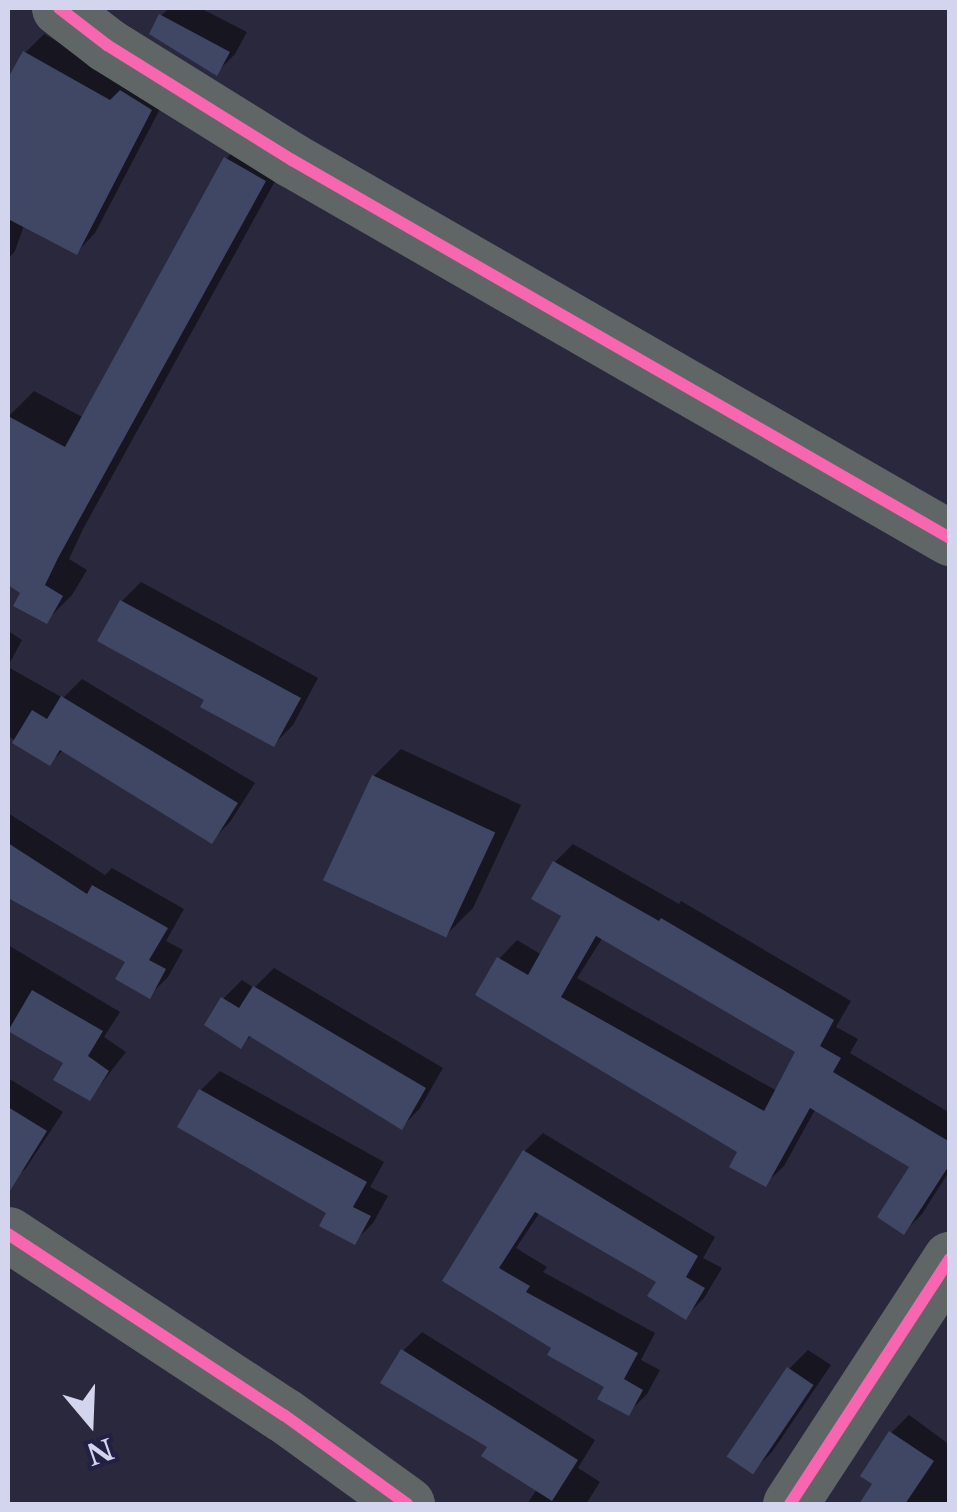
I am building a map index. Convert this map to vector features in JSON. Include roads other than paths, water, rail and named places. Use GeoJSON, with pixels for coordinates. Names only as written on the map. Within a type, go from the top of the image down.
{"type":"FeatureCollection","features":[{"type":"Feature","properties":{"kind":"street"},"geometry":{"type":"LineString","coordinates":[[58,8],[107,44],[292,160],[950,538]]}},
{"type":"Feature","properties":{"kind":"street"},"geometry":{"type":"LineString","coordinates":[[8,1234],[268,1404],[406,1504]]}},
{"type":"Feature","properties":{"kind":"street"},"geometry":{"type":"LineString","coordinates":[[790,1504],[950,1258]]}}]}
